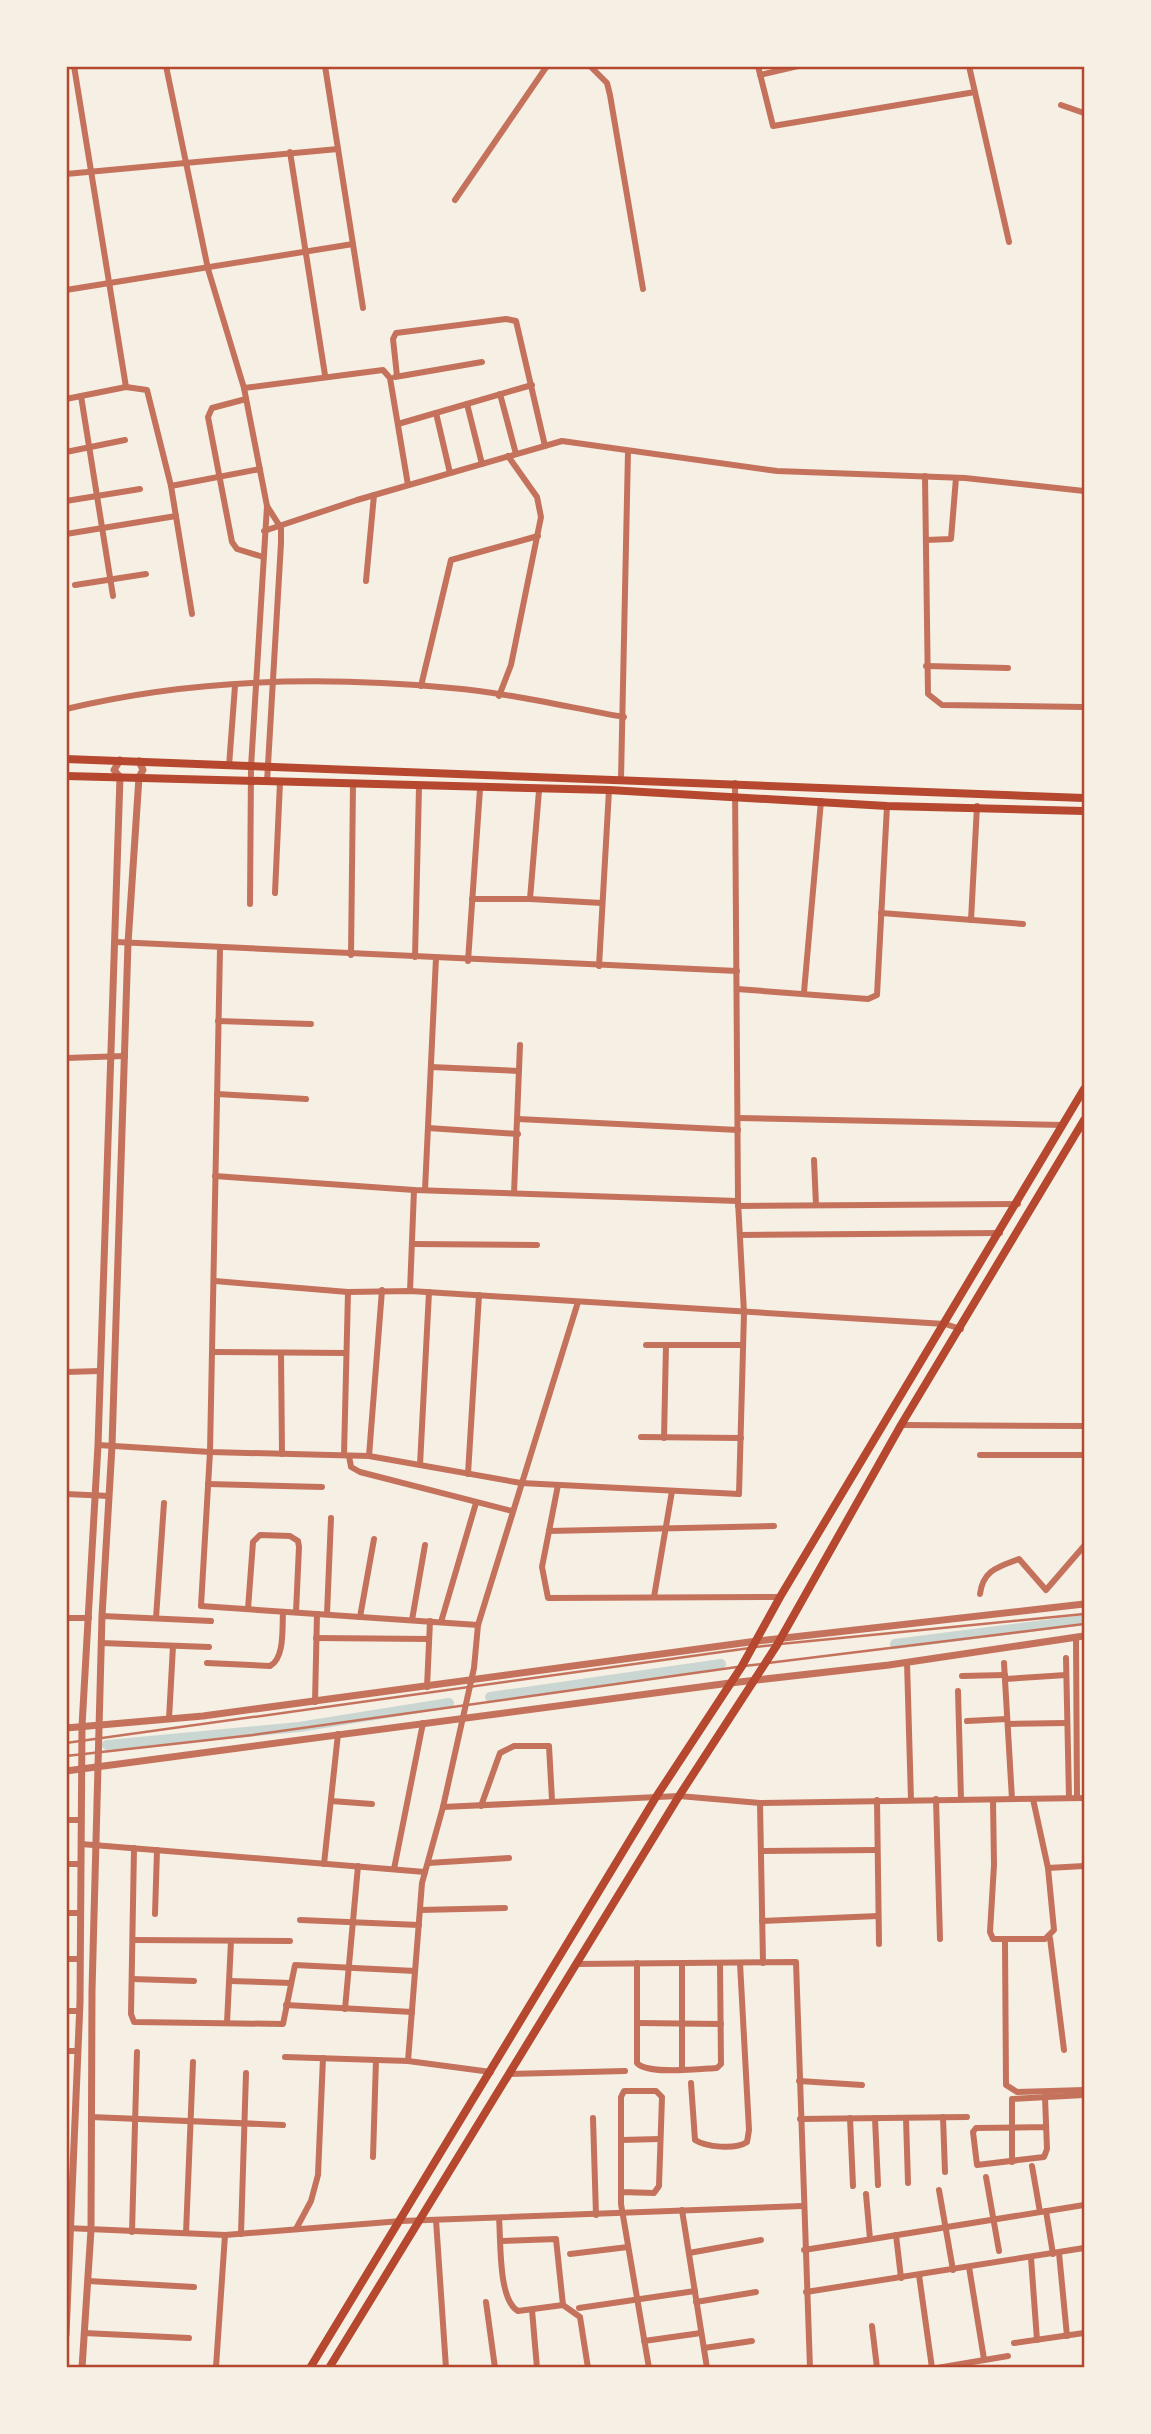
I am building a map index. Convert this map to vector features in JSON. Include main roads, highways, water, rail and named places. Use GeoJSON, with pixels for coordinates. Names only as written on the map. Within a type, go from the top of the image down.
{"type":"FeatureCollection","features":[{"type":"Feature","properties":{"kind":"main road"},"geometry":{"type":"LineString","coordinates":[[66,759],[1084,798]]}},
{"type":"Feature","properties":{"kind":"main road"},"geometry":{"type":"LineString","coordinates":[[66,776],[480,789],[609,790],[887,806],[977,806],[1084,811]]}},
{"type":"Feature","properties":{"kind":"main road"},"geometry":{"type":"LineString","coordinates":[[310,2368],[656,1797],[742,1666],[780,1597],[1018,1204],[1084,1089]]}},
{"type":"Feature","properties":{"kind":"main road"},"geometry":{"type":"LineString","coordinates":[[329,2368],[679,1796],[779,1641],[901,1425],[1084,1120]]}},
{"type":"Feature","properties":{"kind":"waterway"},"geometry":{"type":"LineString","coordinates":[[895,1644],[1084,1620]]}},
{"type":"Feature","properties":{"kind":"waterway"},"geometry":{"type":"LineString","coordinates":[[490,1697],[721,1664]]}},
{"type":"Feature","properties":{"kind":"waterway"},"geometry":{"type":"LineString","coordinates":[[107,1745],[299,1727],[449,1703]]}}]}
